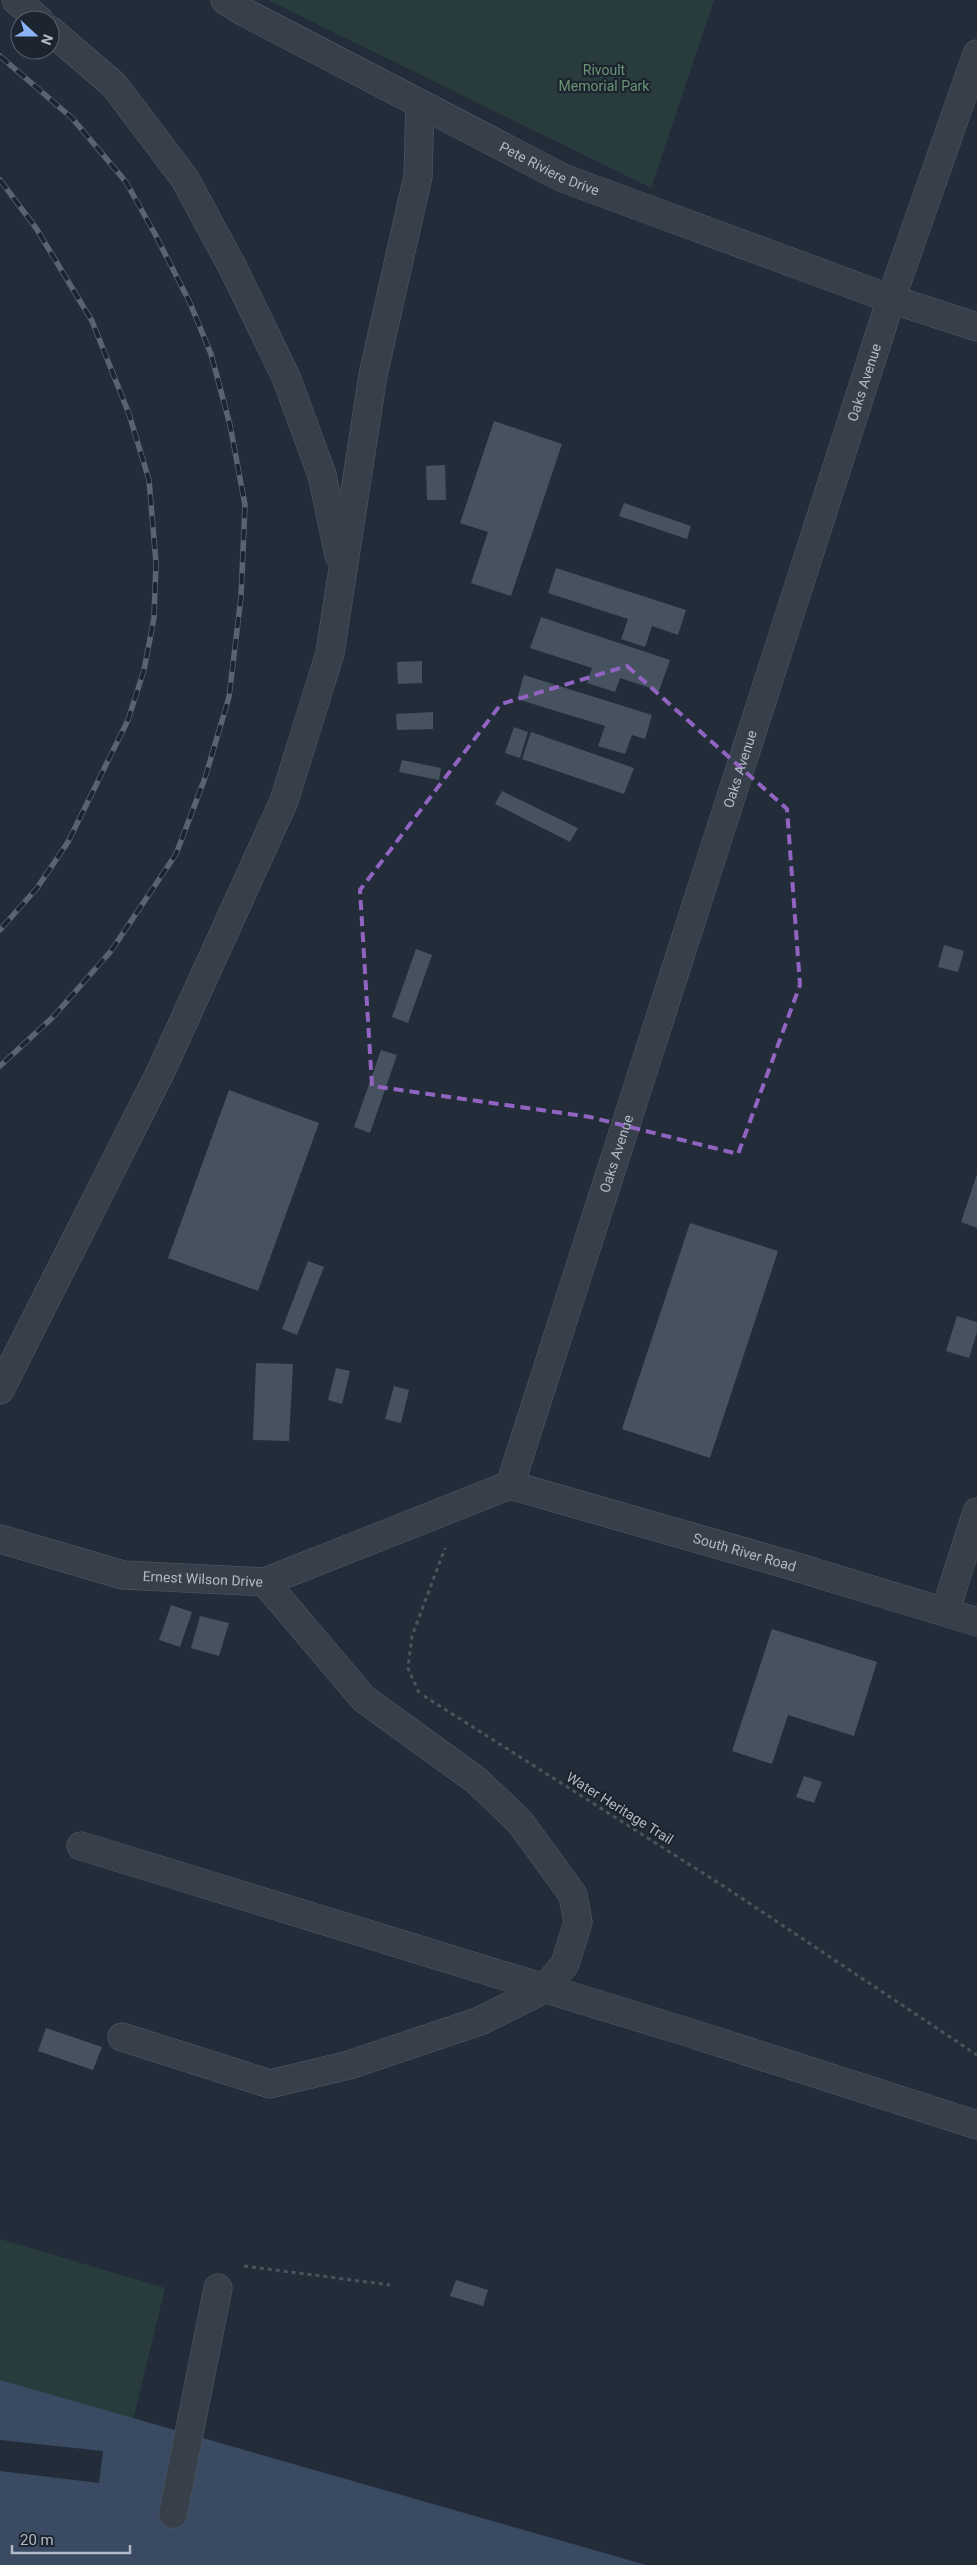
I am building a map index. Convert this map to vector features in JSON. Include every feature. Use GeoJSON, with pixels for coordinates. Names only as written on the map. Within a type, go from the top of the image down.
{"type":"FeatureCollection","features":[{"type":"Feature","properties":{"kind":"street"},"geometry":{"type":"LineString","coordinates":[[16,0],[28,10]]}},
{"type":"Feature","properties":{"kind":"street","name":"Pete Riviere Drive"},"geometry":{"type":"LineString","coordinates":[[225,0],[244,12],[562,178],[891,299],[977,327]]}},
{"type":"Feature","properties":{"kind":"street"},"geometry":{"type":"LineString","coordinates":[[60,39],[114,85],[185,179],[233,268],[286,377],[322,475],[342,571]]}},
{"type":"Feature","properties":{"kind":"street","name":"Oaks Avenue"},"geometry":{"type":"LineString","coordinates":[[510,1485],[891,299],[977,54]]}},
{"type":"Feature","properties":{"kind":"street"},"geometry":{"type":"LineString","coordinates":[[0,1390],[161,1071],[284,801],[330,653],[373,375],[418,176],[420,104]]}},
{"type":"Feature","properties":{"kind":"street","name":"Ernest Wilson Drive"},"geometry":{"type":"LineString","coordinates":[[0,1539],[123,1574],[265,1582],[510,1485]]}},
{"type":"Feature","properties":{"kind":"street","name":"South River Road"},"geometry":{"type":"LineString","coordinates":[[510,1485],[793,1566],[977,1622]]}},
{"type":"Feature","properties":{"kind":"street"},"geometry":{"type":"LineString","coordinates":[[944,1612],[977,1512]]}},
{"type":"Feature","properties":{"kind":"street"},"geometry":{"type":"LineString","coordinates":[[122,2037],[270,2084],[349,2065],[480,2021],[544,1988],[565,1964],[573,1939],[578,1922],[573,1895],[520,1822],[476,1780],[364,1699],[265,1582]]}},
{"type":"Feature","properties":{"kind":"street"},"geometry":{"type":"LineString","coordinates":[[81,1846],[544,1988],[977,2125]]}},
{"type":"Feature","properties":{"kind":"street"},"geometry":{"type":"LineString","coordinates":[[173,2514],[218,2288]]}},
{"type":"Feature","properties":{"kind":"path","name":"Water Heritage Trail"},"geometry":{"type":"LineString","coordinates":[[464,1504],[432,1579],[412,1636],[408,1668],[417,1692],[728,1888],[977,2055]]}},
{"type":"Feature","properties":{"kind":"path"},"geometry":{"type":"LineString","coordinates":[[234,2265],[390,2285]]}},
{"type":"Feature","properties":{"kind":"highlighted area"},"geometry":{"type":"Polygon","coordinates":[[[627,666],[787,809],[800,985],[738,1154],[590,1117],[372,1086],[360,890],[501,704],[627,666]]]}},
{"type":"Feature","properties":{"kind":"green space","name":"Rivoult Memorial Park"},"geometry":{"type":"Polygon","coordinates":[[[268,0],[714,0],[651,188],[268,0]]]}},
{"type":"Feature","properties":{"kind":"green space"},"geometry":{"type":"Polygon","coordinates":[[[0,2239],[165,2288],[117,2487],[0,2465],[0,2239]]]}},
{"type":"Feature","properties":{"kind":"water"},"geometry":{"type":"Polygon","coordinates":[[[0,2380],[594,2550],[646,2565],[0,2565],[0,2380]]]}},
{"type":"Feature","properties":{"kind":"pier"},"geometry":{"type":"Polygon","coordinates":[[[0,2440],[103,2451],[99,2483],[0,2471],[0,2440]]]}},
{"type":"Feature","properties":{"kind":"building"},"geometry":{"type":"Polygon","coordinates":[[[494,421],[562,444],[511,596],[471,583],[488,532],[460,523],[494,421]]]}},
{"type":"Feature","properties":{"kind":"building"},"geometry":{"type":"Polygon","coordinates":[[[445,465],[446,500],[427,500],[426,466],[445,465]]]}},
{"type":"Feature","properties":{"kind":"building"},"geometry":{"type":"Polygon","coordinates":[[[624,503],[691,526],[687,539],[619,516],[624,503]]]}},
{"type":"Feature","properties":{"kind":"building"},"geometry":{"type":"Polygon","coordinates":[[[556,568],[686,610],[678,635],[652,626],[645,647],[621,639],[628,619],[548,593],[556,568]]]}},
{"type":"Feature","properties":{"kind":"building"},"geometry":{"type":"Polygon","coordinates":[[[541,617],[670,660],[659,691],[620,678],[615,692],[587,683],[592,668],[530,648],[541,617]]]}},
{"type":"Feature","properties":{"kind":"building"},"geometry":{"type":"Polygon","coordinates":[[[422,661],[422,683],[398,684],[397,662],[422,661]]]}},
{"type":"Feature","properties":{"kind":"building"},"geometry":{"type":"Polygon","coordinates":[[[524,675],[652,715],[645,739],[632,735],[625,754],[598,746],[605,726],[517,699],[524,675]]]}},
{"type":"Feature","properties":{"kind":"building"},"geometry":{"type":"Polygon","coordinates":[[[433,712],[433,729],[397,730],[396,714],[433,712]]]}},
{"type":"Feature","properties":{"kind":"building"},"geometry":{"type":"Polygon","coordinates":[[[514,727],[528,732],[520,758],[505,753],[514,727]]]}},
{"type":"Feature","properties":{"kind":"building"},"geometry":{"type":"Polygon","coordinates":[[[531,732],[634,768],[624,794],[522,759],[531,732]]]}},
{"type":"Feature","properties":{"kind":"building"},"geometry":{"type":"Polygon","coordinates":[[[402,760],[441,768],[439,780],[399,772],[402,760]]]}},
{"type":"Feature","properties":{"kind":"building"},"geometry":{"type":"Polygon","coordinates":[[[502,791],[578,828],[570,842],[495,804],[502,791]]]}},
{"type":"Feature","properties":{"kind":"building"},"geometry":{"type":"Polygon","coordinates":[[[944,945],[964,951],[958,972],[938,967],[944,945]]]}},
{"type":"Feature","properties":{"kind":"building"},"geometry":{"type":"Polygon","coordinates":[[[416,949],[432,955],[408,1023],[392,1017],[416,949]]]}},
{"type":"Feature","properties":{"kind":"building"},"geometry":{"type":"Polygon","coordinates":[[[381,1050],[397,1055],[370,1133],[354,1127],[381,1050]]]}},
{"type":"Feature","properties":{"kind":"building"},"geometry":{"type":"Polygon","coordinates":[[[229,1090],[319,1123],[258,1291],[168,1258],[229,1090]]]}},
{"type":"Feature","properties":{"kind":"building"},"geometry":{"type":"Polygon","coordinates":[[[977,1174],[977,1228],[961,1222],[977,1174]]]}},
{"type":"Feature","properties":{"kind":"building"},"geometry":{"type":"Polygon","coordinates":[[[690,1223],[778,1251],[710,1458],[622,1429],[690,1223]]]}},
{"type":"Feature","properties":{"kind":"building"},"geometry":{"type":"Polygon","coordinates":[[[308,1261],[324,1267],[297,1335],[282,1329],[308,1261]]]}},
{"type":"Feature","properties":{"kind":"building"},"geometry":{"type":"Polygon","coordinates":[[[957,1316],[977,1322],[977,1332],[969,1358],[946,1351],[957,1316]]]}},
{"type":"Feature","properties":{"kind":"building"},"geometry":{"type":"Polygon","coordinates":[[[256,1363],[293,1364],[289,1441],[253,1440],[256,1363]]]}},
{"type":"Feature","properties":{"kind":"building"},"geometry":{"type":"Polygon","coordinates":[[[336,1368],[350,1371],[342,1404],[328,1400],[336,1368]]]}},
{"type":"Feature","properties":{"kind":"building"},"geometry":{"type":"Polygon","coordinates":[[[394,1386],[409,1390],[401,1423],[385,1419],[394,1386]]]}},
{"type":"Feature","properties":{"kind":"building"},"geometry":{"type":"Polygon","coordinates":[[[171,1605],[192,1612],[180,1647],[159,1640],[171,1605]]]}},
{"type":"Feature","properties":{"kind":"building"},"geometry":{"type":"Polygon","coordinates":[[[200,1616],[229,1623],[219,1656],[191,1648],[200,1616]]]}},
{"type":"Feature","properties":{"kind":"building"},"geometry":{"type":"Polygon","coordinates":[[[772,1629],[877,1662],[854,1736],[788,1715],[772,1764],[732,1751],[772,1629]]]}},
{"type":"Feature","properties":{"kind":"building"},"geometry":{"type":"Polygon","coordinates":[[[804,1776],[822,1782],[814,1803],[796,1797],[804,1776]]]}},
{"type":"Feature","properties":{"kind":"building"},"geometry":{"type":"Polygon","coordinates":[[[46,2028],[102,2047],[93,2070],[38,2051],[46,2028]]]}},
{"type":"Feature","properties":{"kind":"building"},"geometry":{"type":"Polygon","coordinates":[[[456,2280],[488,2290],[483,2306],[450,2296],[456,2280]]]}},
{"type":"Feature","properties":{"kind":"railway"},"geometry":{"type":"LineString","coordinates":[[0,56],[72,118],[126,182],[155,234],[190,303],[211,354],[230,425],[245,505],[241,597],[229,697],[205,778],[176,854],[111,951],[53,1017],[0,1066]]}},
{"type":"Feature","properties":{"kind":"railway"},"geometry":{"type":"LineString","coordinates":[[0,180],[36,228],[92,321],[129,414],[149,480],[156,563],[154,618],[144,670],[128,720],[68,842],[37,888],[0,930]]}}]}
